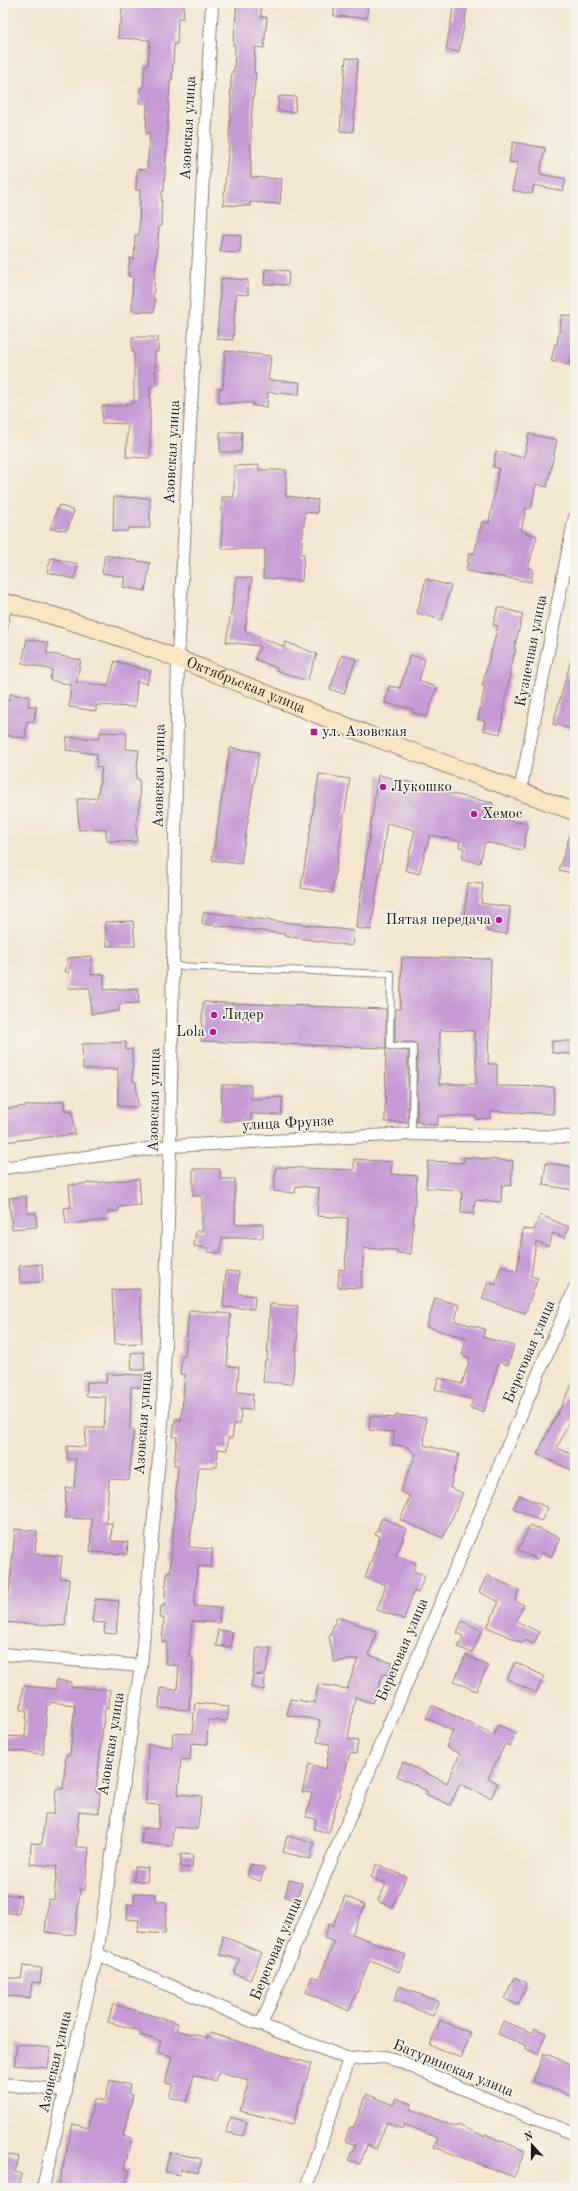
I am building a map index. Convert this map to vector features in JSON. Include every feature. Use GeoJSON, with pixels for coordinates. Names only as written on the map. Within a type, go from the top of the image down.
{"type":"FeatureCollection","features":[{"type":"Feature","properties":{"kind":"street","name":"Азовская улица"},"geometry":{"type":"LineString","coordinates":[[43,2188],[96,1954],[141,1666],[163,1411],[170,1146],[178,657],[212,3]]}},
{"type":"Feature","properties":{"kind":"street","name":"Кузнечная улица"},"geometry":{"type":"LineString","coordinates":[[520,791],[575,518]]}},
{"type":"Feature","properties":{"kind":"street","name":"Октябрьская улица"},"geometry":{"type":"LineString","coordinates":[[6,603],[90,627],[178,657],[375,737],[575,812]]}},
{"type":"Feature","properties":{"kind":"street","name":"улица Фрунзе"},"geometry":{"type":"LineString","coordinates":[[3,1168],[170,1146],[412,1134],[575,1137]]}},
{"type":"Feature","properties":{"kind":"street","name":"Береговая улица"},"geometry":{"type":"LineString","coordinates":[[261,2025],[575,1288]]}},
{"type":"Feature","properties":{"kind":"street"},"geometry":{"type":"LineString","coordinates":[[3,1654],[141,1666]]}},
{"type":"Feature","properties":{"kind":"street","name":"Батуринская улица"},"geometry":{"type":"LineString","coordinates":[[96,1954],[261,2025],[349,2059],[385,2058],[400,2062],[510,2109],[575,2134]]}},
{"type":"Feature","properties":{"kind":"street"},"geometry":{"type":"LineString","coordinates":[[306,2188],[349,2059]]}},
{"type":"Feature","properties":{"kind":"street"},"geometry":{"type":"LineString","coordinates":[[3,2084],[66,2090]]}},
{"type":"Feature","properties":{"kind":"lane"},"geometry":{"type":"LineString","coordinates":[[3,633],[6,603]]}},
{"type":"Feature","properties":{"kind":"lane"},"geometry":{"type":"LineString","coordinates":[[173,966],[391,974],[390,1046],[413,1047],[412,1134]]}},
{"type":"Feature","properties":{"kind":"building"},"geometry":{"type":"Polygon","coordinates":[[[156,3],[184,3],[183,18],[178,18],[177,44],[174,44],[172,80],[170,80],[164,191],[162,191],[161,226],[159,226],[153,299],[155,299],[154,312],[132,311],[133,277],[128,276],[130,258],[134,259],[135,235],[139,235],[140,190],[136,190],[137,169],[147,170],[150,133],[146,133],[147,103],[139,103],[140,88],[143,88],[145,65],[148,65],[150,40],[118,38],[122,7],[155,8],[156,3]]]}},
{"type":"Feature","properties":{"kind":"building"},"geometry":{"type":"Polygon","coordinates":[[[237,3],[261,3],[261,17],[267,17],[264,48],[255,47],[254,73],[256,73],[251,119],[251,177],[282,179],[280,204],[250,202],[250,206],[223,205],[229,144],[230,95],[232,71],[234,71],[235,45],[233,45],[237,3]]]}},
{"type":"Feature","properties":{"kind":"building"},"geometry":{"type":"Polygon","coordinates":[[[334,3],[368,3],[367,18],[334,16],[334,3]]]}},
{"type":"Feature","properties":{"kind":"building"},"geometry":{"type":"Polygon","coordinates":[[[454,3],[468,3],[459,52],[446,50],[454,3]]]}},
{"type":"Feature","properties":{"kind":"building"},"geometry":{"type":"Polygon","coordinates":[[[346,58],[358,59],[353,132],[340,131],[346,58]]]}},
{"type":"Feature","properties":{"kind":"building"},"geometry":{"type":"Polygon","coordinates":[[[279,96],[296,97],[295,112],[278,111],[279,96]]]}},
{"type":"Feature","properties":{"kind":"building"},"geometry":{"type":"Polygon","coordinates":[[[513,142],[545,148],[540,174],[566,179],[563,191],[534,185],[532,194],[512,190],[518,163],[509,162],[513,142]]]}},
{"type":"Feature","properties":{"kind":"building"},"geometry":{"type":"Polygon","coordinates":[[[222,234],[241,235],[240,253],[220,252],[222,234]]]}},
{"type":"Feature","properties":{"kind":"building"},"geometry":{"type":"Polygon","coordinates":[[[265,269],[289,271],[288,285],[264,284],[265,269]]]}},
{"type":"Feature","properties":{"kind":"building"},"geometry":{"type":"Polygon","coordinates":[[[221,278],[248,280],[248,295],[236,294],[233,340],[217,339],[221,278]]]}},
{"type":"Feature","properties":{"kind":"building"},"geometry":{"type":"Polygon","coordinates":[[[562,315],[575,317],[575,340],[569,365],[551,361],[555,344],[557,344],[562,315]]]}},
{"type":"Feature","properties":{"kind":"building"},"geometry":{"type":"Polygon","coordinates":[[[132,337],[158,337],[158,352],[155,352],[156,386],[150,386],[150,458],[126,457],[128,424],[102,423],[102,406],[126,406],[126,403],[134,403],[134,351],[132,351],[132,337]]]}},
{"type":"Feature","properties":{"kind":"building"},"geometry":{"type":"Polygon","coordinates":[[[225,351],[271,356],[268,380],[300,382],[299,395],[268,392],[267,407],[253,406],[253,403],[219,403],[219,388],[223,389],[225,351]]]}},
{"type":"Feature","properties":{"kind":"building"},"geometry":{"type":"Polygon","coordinates":[[[220,432],[242,432],[241,452],[220,452],[220,432]]]}},
{"type":"Feature","properties":{"kind":"building"},"geometry":{"type":"Polygon","coordinates":[[[529,434],[557,440],[547,487],[536,484],[531,509],[526,508],[521,531],[537,536],[528,568],[533,569],[531,582],[466,571],[469,553],[474,554],[482,522],[489,523],[499,468],[493,467],[496,451],[524,458],[529,434]]]}},
{"type":"Feature","properties":{"kind":"building"},"geometry":{"type":"Polygon","coordinates":[[[259,465],[259,470],[286,470],[286,496],[318,500],[317,513],[305,512],[301,554],[304,554],[302,581],[263,578],[265,549],[222,549],[222,497],[234,497],[234,466],[259,465]]]}},
{"type":"Feature","properties":{"kind":"building"},"geometry":{"type":"Polygon","coordinates":[[[114,497],[150,498],[150,528],[128,528],[128,531],[113,531],[114,497]]]}},
{"type":"Feature","properties":{"kind":"building"},"geometry":{"type":"Polygon","coordinates":[[[59,505],[74,511],[67,530],[50,529],[59,505]]]}},
{"type":"Feature","properties":{"kind":"building"},"geometry":{"type":"Polygon","coordinates":[[[105,555],[150,563],[145,591],[123,587],[125,577],[102,573],[105,555]]]}},
{"type":"Feature","properties":{"kind":"building"},"geometry":{"type":"Polygon","coordinates":[[[51,558],[78,564],[74,579],[47,572],[51,558]]]}},
{"type":"Feature","properties":{"kind":"building"},"geometry":{"type":"Polygon","coordinates":[[[237,577],[252,578],[245,631],[284,647],[286,642],[317,654],[307,681],[276,670],[277,668],[255,659],[260,646],[226,642],[237,577]]]}},
{"type":"Feature","properties":{"kind":"building"},"geometry":{"type":"Polygon","coordinates":[[[426,579],[451,586],[442,620],[417,613],[426,579]]]}},
{"type":"Feature","properties":{"kind":"building"},"geometry":{"type":"Polygon","coordinates":[[[498,607],[523,614],[509,674],[511,674],[503,707],[505,707],[500,734],[483,730],[485,721],[478,720],[485,686],[482,686],[498,626],[493,625],[498,607]]]}},
{"type":"Feature","properties":{"kind":"building"},"geometry":{"type":"Polygon","coordinates":[[[27,639],[48,643],[46,653],[81,660],[76,682],[108,686],[115,661],[151,671],[147,684],[137,681],[135,707],[96,705],[96,711],[69,707],[71,685],[50,680],[52,670],[22,663],[27,639]]]}},
{"type":"Feature","properties":{"kind":"building"},"geometry":{"type":"Polygon","coordinates":[[[342,655],[356,659],[344,694],[330,689],[342,655]]]}},
{"type":"Feature","properties":{"kind":"building"},"geometry":{"type":"Polygon","coordinates":[[[410,655],[425,659],[419,681],[437,687],[427,717],[412,712],[413,709],[385,703],[389,686],[400,688],[410,655]]]}},
{"type":"Feature","properties":{"kind":"building"},"geometry":{"type":"Polygon","coordinates":[[[571,660],[575,660],[575,730],[553,724],[571,660]]]}},
{"type":"Feature","properties":{"kind":"building"},"geometry":{"type":"Polygon","coordinates":[[[10,694],[30,697],[28,706],[36,707],[34,722],[27,721],[25,738],[3,735],[3,700],[10,700],[10,694]]]}},
{"type":"Feature","properties":{"kind":"building"},"geometry":{"type":"Polygon","coordinates":[[[100,732],[127,733],[126,749],[139,750],[136,779],[139,779],[140,800],[136,824],[137,842],[107,841],[106,829],[79,830],[77,799],[97,798],[102,768],[96,767],[97,754],[66,750],[67,737],[99,739],[100,732]]]}},
{"type":"Feature","properties":{"kind":"building"},"geometry":{"type":"Polygon","coordinates":[[[230,748],[259,752],[241,864],[212,860],[230,748]]]}},
{"type":"Feature","properties":{"kind":"building"},"geometry":{"type":"Polygon","coordinates":[[[319,774],[350,779],[332,893],[301,888],[319,774]]]}},
{"type":"Feature","properties":{"kind":"building"},"geometry":{"type":"Polygon","coordinates":[[[378,775],[435,788],[436,786],[449,789],[448,793],[493,803],[490,817],[528,824],[523,850],[485,842],[480,863],[462,859],[464,848],[459,847],[460,841],[430,835],[419,874],[405,870],[415,830],[387,823],[371,930],[356,928],[378,775]]]}},
{"type":"Feature","properties":{"kind":"building"},"geometry":{"type":"Polygon","coordinates":[[[572,828],[575,828],[575,874],[559,870],[572,828]]]}},
{"type":"Feature","properties":{"kind":"building"},"geometry":{"type":"Polygon","coordinates":[[[468,883],[483,884],[481,903],[510,907],[507,934],[486,931],[487,919],[464,916],[468,883]]]}},
{"type":"Feature","properties":{"kind":"building"},"geometry":{"type":"Polygon","coordinates":[[[204,912],[354,931],[352,946],[285,936],[285,934],[202,924],[204,912]]]}},
{"type":"Feature","properties":{"kind":"building"},"geometry":{"type":"Polygon","coordinates":[[[133,921],[135,946],[107,946],[105,922],[133,921]]]}},
{"type":"Feature","properties":{"kind":"building"},"geometry":{"type":"Polygon","coordinates":[[[92,956],[91,975],[104,974],[104,990],[138,988],[139,1003],[119,1004],[119,1011],[91,1014],[90,988],[68,988],[69,972],[65,972],[68,958],[92,956]]]}},
{"type":"Feature","properties":{"kind":"building"},"geometry":{"type":"Polygon","coordinates":[[[402,957],[491,959],[488,1064],[497,1064],[497,1086],[554,1087],[553,1114],[491,1111],[491,1118],[476,1119],[476,1116],[438,1116],[438,1125],[421,1124],[421,1122],[417,1122],[417,1045],[413,1042],[395,1042],[395,1009],[400,1009],[402,957]],[[440,1030],[439,1084],[476,1084],[476,1041],[474,1041],[474,1031],[440,1030]]]}},
{"type":"Feature","properties":{"kind":"building"},"geometry":{"type":"Polygon","coordinates":[[[203,1002],[386,1009],[386,1048],[201,1041],[203,1002]]]}},
{"type":"Feature","properties":{"kind":"building"},"geometry":{"type":"Polygon","coordinates":[[[552,1041],[575,1041],[575,1054],[552,1053],[552,1041]]]}},
{"type":"Feature","properties":{"kind":"building"},"geometry":{"type":"Polygon","coordinates":[[[126,1042],[126,1050],[132,1049],[133,1082],[136,1082],[138,1107],[118,1106],[118,1069],[83,1069],[82,1044],[126,1042]]]}},
{"type":"Feature","properties":{"kind":"building"},"geometry":{"type":"Polygon","coordinates":[[[386,1048],[390,1050],[408,1051],[408,1122],[385,1122],[386,1048]]]}},
{"type":"Feature","properties":{"kind":"building"},"geometry":{"type":"Polygon","coordinates":[[[222,1085],[251,1085],[251,1099],[283,1097],[281,1115],[251,1114],[251,1121],[221,1121],[222,1085]]]}},
{"type":"Feature","properties":{"kind":"building"},"geometry":{"type":"Polygon","coordinates":[[[64,1101],[65,1111],[72,1110],[75,1134],[3,1142],[3,1109],[64,1101]]]}},
{"type":"Feature","properties":{"kind":"building"},"geometry":{"type":"Polygon","coordinates":[[[464,1157],[513,1161],[511,1186],[502,1185],[501,1202],[475,1200],[474,1214],[461,1213],[462,1190],[426,1188],[428,1161],[464,1163],[464,1157]]]}},
{"type":"Feature","properties":{"kind":"building"},"geometry":{"type":"Polygon","coordinates":[[[354,1159],[392,1162],[391,1174],[417,1176],[411,1254],[397,1253],[397,1250],[364,1248],[361,1288],[338,1287],[339,1269],[345,1270],[348,1218],[317,1216],[319,1188],[296,1186],[295,1193],[274,1191],[276,1167],[354,1170],[354,1159]]]}},
{"type":"Feature","properties":{"kind":"building"},"geometry":{"type":"Polygon","coordinates":[[[546,1163],[575,1167],[575,1190],[543,1185],[546,1163]]]}},
{"type":"Feature","properties":{"kind":"building"},"geometry":{"type":"Polygon","coordinates":[[[193,1169],[220,1169],[220,1179],[235,1179],[235,1224],[263,1224],[263,1238],[222,1238],[220,1253],[208,1252],[208,1248],[194,1246],[196,1231],[202,1231],[202,1196],[193,1196],[193,1169]]]}},
{"type":"Feature","properties":{"kind":"building"},"geometry":{"type":"Polygon","coordinates":[[[139,1179],[141,1205],[119,1207],[119,1211],[108,1212],[109,1220],[66,1224],[64,1208],[71,1207],[69,1185],[139,1179]]]}},
{"type":"Feature","properties":{"kind":"building"},"geometry":{"type":"Polygon","coordinates":[[[26,1196],[27,1213],[36,1213],[37,1227],[12,1229],[9,1198],[26,1196]]]}},
{"type":"Feature","properties":{"kind":"building"},"geometry":{"type":"Polygon","coordinates":[[[540,1215],[569,1227],[565,1238],[553,1233],[548,1246],[536,1241],[531,1276],[538,1278],[525,1313],[482,1299],[488,1282],[495,1285],[501,1266],[517,1272],[523,1229],[534,1230],[540,1215]]]}},
{"type":"Feature","properties":{"kind":"building"},"geometry":{"type":"Polygon","coordinates":[[[42,1264],[43,1282],[20,1283],[19,1266],[42,1264]]]}},
{"type":"Feature","properties":{"kind":"building"},"geometry":{"type":"Polygon","coordinates":[[[226,1271],[239,1272],[238,1294],[255,1296],[254,1309],[223,1307],[226,1271]]]}},
{"type":"Feature","properties":{"kind":"building"},"geometry":{"type":"Polygon","coordinates":[[[140,1289],[142,1343],[115,1344],[112,1290],[140,1289]]]}},
{"type":"Feature","properties":{"kind":"building"},"geometry":{"type":"Polygon","coordinates":[[[435,1298],[459,1305],[455,1321],[485,1329],[483,1337],[514,1346],[508,1365],[499,1362],[484,1412],[470,1408],[473,1400],[435,1389],[439,1378],[462,1384],[470,1358],[462,1355],[466,1338],[427,1327],[435,1298]]]}},
{"type":"Feature","properties":{"kind":"building"},"geometry":{"type":"Polygon","coordinates":[[[270,1304],[298,1306],[296,1332],[298,1332],[292,1384],[263,1382],[265,1360],[267,1360],[270,1304]]]}},
{"type":"Feature","properties":{"kind":"building"},"geometry":{"type":"Polygon","coordinates":[[[189,1310],[231,1314],[227,1366],[239,1367],[237,1392],[253,1394],[252,1410],[241,1409],[240,1424],[234,1424],[232,1438],[228,1438],[227,1450],[218,1449],[217,1467],[199,1467],[189,1547],[213,1549],[211,1567],[198,1566],[194,1606],[220,1608],[219,1623],[192,1621],[189,1657],[193,1657],[189,1710],[159,1708],[160,1688],[177,1690],[179,1666],[165,1664],[167,1642],[162,1642],[164,1618],[160,1618],[161,1606],[164,1606],[167,1572],[170,1572],[178,1465],[174,1465],[177,1437],[173,1437],[175,1419],[181,1420],[185,1374],[180,1374],[182,1356],[185,1356],[189,1310]]]}},
{"type":"Feature","properties":{"kind":"building"},"geometry":{"type":"Polygon","coordinates":[[[144,1352],[145,1370],[132,1370],[131,1353],[144,1352]]]}},
{"type":"Feature","properties":{"kind":"building"},"geometry":{"type":"Polygon","coordinates":[[[107,1374],[143,1375],[142,1387],[131,1387],[130,1430],[134,1430],[129,1480],[109,1479],[106,1523],[112,1523],[111,1541],[128,1542],[127,1554],[90,1552],[92,1519],[65,1518],[66,1488],[74,1488],[76,1459],[67,1459],[67,1446],[85,1447],[86,1428],[104,1428],[106,1397],[86,1396],[87,1382],[106,1383],[107,1374]]]}},
{"type":"Feature","properties":{"kind":"building"},"geometry":{"type":"Polygon","coordinates":[[[575,1379],[575,1423],[570,1420],[557,1448],[575,1456],[575,1472],[537,1454],[575,1379]]]}},
{"type":"Feature","properties":{"kind":"building"},"geometry":{"type":"Polygon","coordinates":[[[396,1415],[426,1418],[424,1445],[459,1454],[450,1488],[463,1493],[443,1538],[400,1520],[410,1496],[400,1492],[416,1454],[406,1446],[393,1445],[394,1432],[369,1430],[370,1416],[395,1418],[396,1415]]]}},
{"type":"Feature","properties":{"kind":"building"},"geometry":{"type":"Polygon","coordinates":[[[520,1495],[548,1508],[541,1521],[513,1508],[520,1495]]]}},
{"type":"Feature","properties":{"kind":"building"},"geometry":{"type":"Polygon","coordinates":[[[382,1518],[407,1529],[396,1556],[416,1563],[413,1571],[425,1575],[418,1593],[414,1591],[404,1619],[377,1610],[386,1585],[365,1578],[380,1536],[375,1534],[382,1518]]]}},
{"type":"Feature","properties":{"kind":"building"},"geometry":{"type":"Polygon","coordinates":[[[530,1525],[560,1538],[551,1557],[541,1552],[537,1559],[518,1550],[530,1525]]]}},
{"type":"Feature","properties":{"kind":"building"},"geometry":{"type":"Polygon","coordinates":[[[15,1529],[37,1531],[35,1554],[62,1556],[60,1578],[69,1579],[65,1626],[3,1622],[3,1594],[9,1594],[15,1529]]]}},
{"type":"Feature","properties":{"kind":"building"},"geometry":{"type":"Polygon","coordinates":[[[487,1575],[519,1590],[515,1601],[524,1605],[516,1621],[539,1632],[534,1644],[525,1640],[523,1643],[487,1627],[499,1602],[479,1592],[487,1575]]]}},
{"type":"Feature","properties":{"kind":"building"},"geometry":{"type":"Polygon","coordinates":[[[95,1599],[119,1601],[116,1634],[104,1633],[105,1623],[92,1622],[95,1599]]]}},
{"type":"Feature","properties":{"kind":"building"},"geometry":{"type":"Polygon","coordinates":[[[337,1617],[377,1631],[369,1655],[392,1663],[388,1675],[383,1674],[373,1703],[355,1697],[348,1739],[358,1741],[356,1754],[350,1753],[329,1833],[314,1829],[316,1819],[306,1817],[312,1793],[302,1792],[309,1764],[326,1769],[330,1744],[317,1742],[320,1720],[287,1715],[290,1699],[315,1703],[318,1684],[347,1689],[358,1659],[334,1662],[329,1637],[337,1617]]]}},
{"type":"Feature","properties":{"kind":"building"},"geometry":{"type":"Polygon","coordinates":[[[462,1621],[482,1631],[472,1653],[458,1647],[463,1636],[457,1633],[462,1621]]]}},
{"type":"Feature","properties":{"kind":"building"},"geometry":{"type":"Polygon","coordinates":[[[218,1630],[232,1632],[231,1647],[216,1646],[218,1630]]]}},
{"type":"Feature","properties":{"kind":"building"},"geometry":{"type":"Polygon","coordinates":[[[257,1648],[271,1648],[266,1673],[256,1675],[265,1676],[264,1690],[251,1687],[257,1648]]]}},
{"type":"Feature","properties":{"kind":"building"},"geometry":{"type":"Polygon","coordinates":[[[466,1655],[488,1666],[476,1691],[454,1681],[466,1655]]]}},
{"type":"Feature","properties":{"kind":"building"},"geometry":{"type":"Polygon","coordinates":[[[515,1662],[544,1676],[536,1693],[507,1679],[515,1662]]]}},
{"type":"Feature","properties":{"kind":"building"},"geometry":{"type":"Polygon","coordinates":[[[56,1680],[71,1682],[71,1687],[110,1690],[109,1708],[105,1707],[96,1792],[100,1793],[99,1813],[79,1811],[76,1847],[89,1848],[85,1890],[80,1889],[75,1935],[45,1932],[48,1899],[54,1900],[57,1866],[30,1864],[31,1843],[42,1844],[45,1814],[54,1814],[56,1789],[63,1789],[66,1755],[70,1755],[75,1705],[50,1702],[50,1705],[47,1705],[43,1754],[3,1750],[3,1736],[25,1737],[27,1710],[21,1710],[23,1686],[56,1689],[56,1680]]]}},
{"type":"Feature","properties":{"kind":"building"},"geometry":{"type":"Polygon","coordinates":[[[195,1703],[229,1706],[227,1721],[208,1720],[207,1744],[191,1743],[190,1760],[181,1759],[178,1794],[202,1796],[197,1829],[173,1827],[172,1846],[141,1843],[143,1828],[158,1829],[160,1805],[146,1804],[148,1744],[172,1747],[173,1733],[192,1734],[195,1703]]]}},
{"type":"Feature","properties":{"kind":"building"},"geometry":{"type":"Polygon","coordinates":[[[432,1705],[494,1735],[498,1725],[516,1733],[510,1746],[505,1744],[488,1778],[498,1783],[491,1798],[460,1784],[450,1805],[426,1794],[427,1791],[397,1776],[403,1762],[447,1783],[460,1754],[446,1747],[453,1731],[426,1718],[432,1705]]]}},
{"type":"Feature","properties":{"kind":"building"},"geometry":{"type":"Polygon","coordinates":[[[287,1836],[314,1843],[310,1859],[283,1852],[287,1836]]]}},
{"type":"Feature","properties":{"kind":"building"},"geometry":{"type":"Polygon","coordinates":[[[181,1854],[193,1855],[192,1868],[180,1867],[181,1854]]]}},
{"type":"Feature","properties":{"kind":"building"},"geometry":{"type":"Polygon","coordinates":[[[251,1864],[265,1868],[260,1881],[247,1876],[251,1864]]]}},
{"type":"Feature","properties":{"kind":"building"},"geometry":{"type":"Polygon","coordinates":[[[377,1864],[406,1877],[392,1908],[378,1901],[386,1884],[371,1877],[377,1864]]]}},
{"type":"Feature","properties":{"kind":"building"},"geometry":{"type":"Polygon","coordinates":[[[135,1867],[148,1868],[147,1882],[134,1881],[135,1867]]]}},
{"type":"Feature","properties":{"kind":"building"},"geometry":{"type":"Polygon","coordinates":[[[289,1880],[302,1883],[297,1900],[285,1897],[289,1880]]]}},
{"type":"Feature","properties":{"kind":"building"},"geometry":{"type":"Polygon","coordinates":[[[135,1893],[156,1894],[156,1901],[167,1902],[165,1934],[138,1932],[139,1920],[127,1919],[128,1904],[134,1905],[135,1893]]]}},
{"type":"Feature","properties":{"kind":"building"},"geometry":{"type":"Polygon","coordinates":[[[3,1894],[21,1896],[19,1914],[3,1912],[3,1894]]]}},
{"type":"Feature","properties":{"kind":"building"},"geometry":{"type":"Polygon","coordinates":[[[345,1896],[365,1905],[352,1934],[406,1955],[399,1972],[370,1960],[349,2011],[306,1992],[312,1976],[319,1979],[334,1942],[324,1938],[329,1924],[333,1926],[345,1896]]]}},
{"type":"Feature","properties":{"kind":"building"},"geometry":{"type":"Polygon","coordinates":[[[223,1936],[262,1953],[250,1980],[234,1973],[240,1959],[220,1955],[223,1936]]]}},
{"type":"Feature","properties":{"kind":"building"},"geometry":{"type":"Polygon","coordinates":[[[23,1966],[42,1968],[40,1983],[32,1982],[30,1998],[3,1995],[3,1977],[21,1979],[23,1966]]]}},
{"type":"Feature","properties":{"kind":"building"},"geometry":{"type":"Polygon","coordinates":[[[514,1977],[527,1983],[518,2005],[505,1999],[514,1977]]]}},
{"type":"Feature","properties":{"kind":"building"},"geometry":{"type":"Polygon","coordinates":[[[400,1986],[439,2002],[433,2016],[394,2000],[400,1986]]]}},
{"type":"Feature","properties":{"kind":"building"},"geometry":{"type":"Polygon","coordinates":[[[113,2004],[178,2023],[176,2030],[208,2038],[210,2033],[311,2064],[293,2124],[240,2111],[249,2080],[219,2072],[216,2081],[194,2075],[187,2102],[169,2097],[173,2085],[165,2083],[172,2056],[158,2052],[161,2041],[139,2035],[140,2031],[108,2022],[113,2004]]]}},
{"type":"Feature","properties":{"kind":"building"},"geometry":{"type":"Polygon","coordinates":[[[440,2020],[471,2033],[461,2058],[430,2045],[440,2020]]]}},
{"type":"Feature","properties":{"kind":"building"},"geometry":{"type":"Polygon","coordinates":[[[503,2021],[533,2033],[535,2028],[546,2033],[538,2054],[526,2049],[527,2046],[498,2034],[503,2021]]]}},
{"type":"Feature","properties":{"kind":"building"},"geometry":{"type":"Polygon","coordinates":[[[17,2044],[51,2048],[48,2068],[14,2065],[17,2044]]]}},
{"type":"Feature","properties":{"kind":"building"},"geometry":{"type":"Polygon","coordinates":[[[544,2053],[575,2066],[575,2098],[533,2081],[544,2053]]]}},
{"type":"Feature","properties":{"kind":"building"},"geometry":{"type":"Polygon","coordinates":[[[110,2080],[130,2085],[128,2094],[133,2095],[123,2136],[132,2138],[124,2169],[129,2170],[125,2188],[58,2188],[73,2124],[88,2128],[94,2099],[105,2101],[110,2080]]]}},
{"type":"Feature","properties":{"kind":"building"},"geometry":{"type":"Polygon","coordinates":[[[367,2094],[393,2105],[396,2098],[412,2104],[410,2109],[456,2127],[457,2125],[485,2136],[485,2134],[525,2151],[514,2177],[434,2147],[438,2138],[404,2124],[402,2129],[387,2122],[376,2149],[367,2145],[360,2164],[348,2160],[355,2145],[345,2141],[350,2127],[353,2128],[367,2094]]]}},
{"type":"Feature","properties":{"kind":"building"},"geometry":{"type":"Polygon","coordinates":[[[230,2117],[247,2122],[243,2136],[226,2132],[230,2117]]]}},
{"type":"Feature","properties":{"kind":"building"},"geometry":{"type":"Polygon","coordinates":[[[170,2152],[202,2159],[198,2173],[181,2169],[179,2175],[165,2172],[170,2152]]]}},
{"type":"Feature","properties":{"kind":"building"},"geometry":{"type":"Polygon","coordinates":[[[3,2153],[19,2157],[15,2172],[22,2174],[19,2188],[3,2188],[3,2153]]]}},
{"type":"Feature","properties":{"kind":"place","name":"ул. Азовская"},"geometry":{"type":"Point","coordinates":[314,732]}},
{"type":"Feature","properties":{"kind":"place","name":"Лукошко"},"geometry":{"type":"Point","coordinates":[383,787]}},
{"type":"Feature","properties":{"kind":"place","name":"Хемос"},"geometry":{"type":"Point","coordinates":[474,814]}},
{"type":"Feature","properties":{"kind":"place","name":"Пятая передача"},"geometry":{"type":"Point","coordinates":[499,920]}},
{"type":"Feature","properties":{"kind":"place","name":"Лидер"},"geometry":{"type":"Point","coordinates":[214,1015]}},
{"type":"Feature","properties":{"kind":"place","name":"Lola"},"geometry":{"type":"Point","coordinates":[213,1032]}}]}
